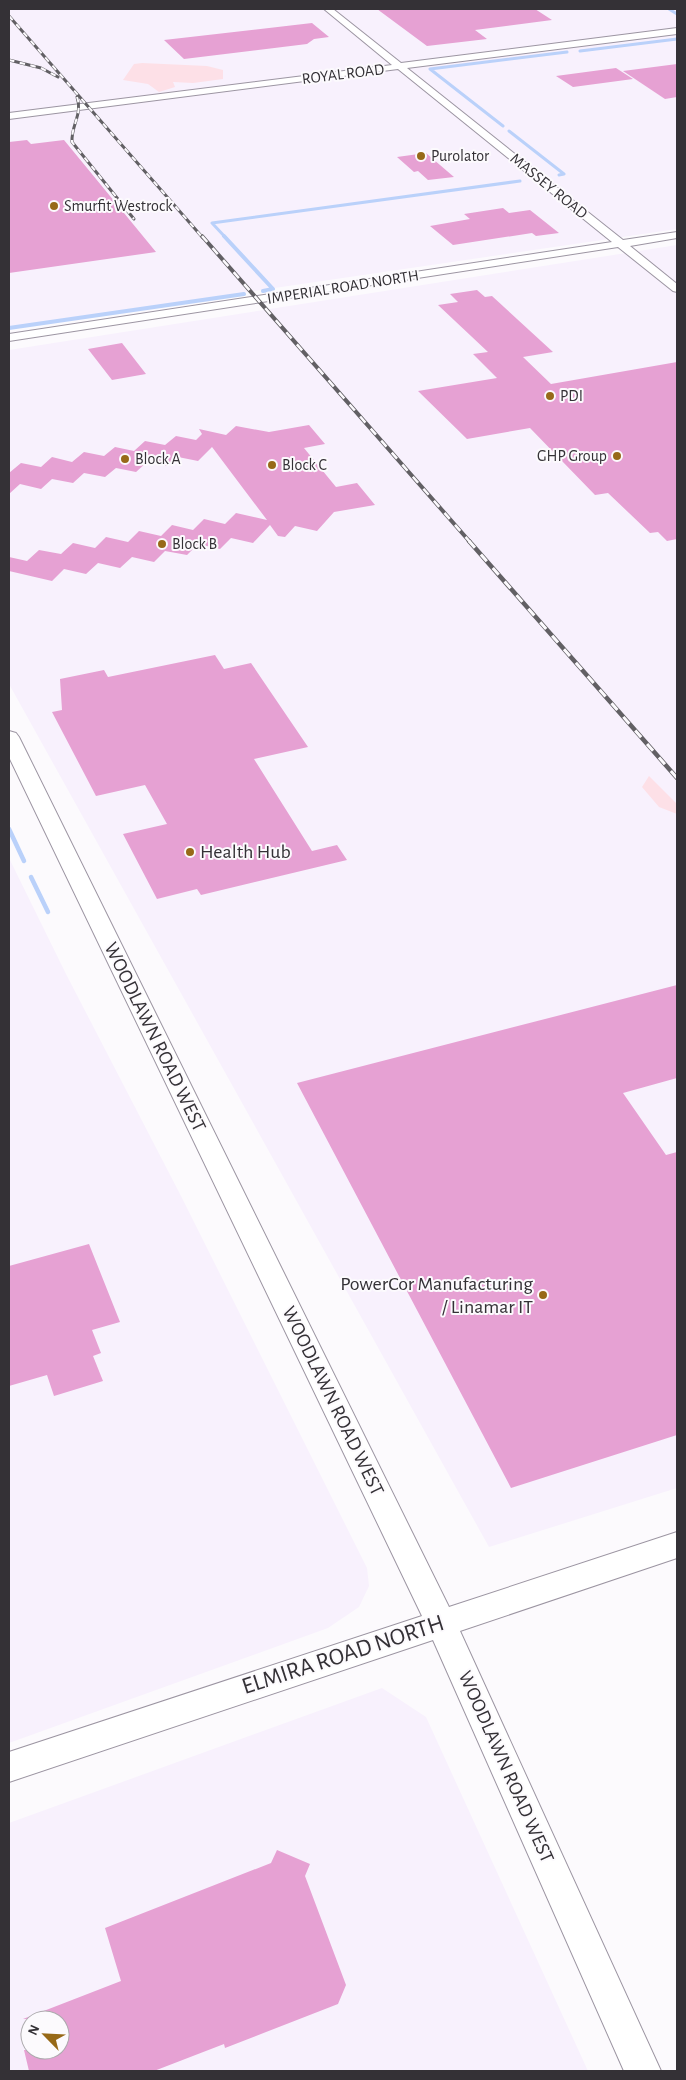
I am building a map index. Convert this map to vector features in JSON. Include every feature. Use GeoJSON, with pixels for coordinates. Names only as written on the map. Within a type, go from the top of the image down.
{"type":"FeatureCollection","features":[{"type":"Feature","properties":{"kind":"main road","name":"WOODLAWN ROAD WEST"},"geometry":{"type":"LineString","coordinates":[[9,737],[440,1622],[643,2071]]}},
{"type":"Feature","properties":{"kind":"main road","name":"ELMIRA ROAD NORTH"},"geometry":{"type":"LineString","coordinates":[[9,1767],[440,1622],[677,1545]]}},
{"type":"Feature","properties":{"kind":"street","name":"MASSEY ROAD"},"geometry":{"type":"LineString","coordinates":[[328,9],[402,66],[620,244],[677,288]]}},
{"type":"Feature","properties":{"kind":"street","name":"ROYAL ROAD"},"geometry":{"type":"LineString","coordinates":[[9,116],[677,31]]}},
{"type":"Feature","properties":{"kind":"street","name":"IMPERIAL ROAD NORTH"},"geometry":{"type":"LineString","coordinates":[[9,338],[677,235]]}},
{"type":"Feature","properties":{"kind":"shaded area"},"geometry":{"type":"Polygon","coordinates":[[[9,9],[677,9],[677,229],[9,327],[9,9]]]}},
{"type":"Feature","properties":{"kind":"shaded area"},"geometry":{"type":"Polygon","coordinates":[[[134,64],[207,66],[223,70],[223,79],[193,83],[173,82],[175,87],[159,92],[148,84],[123,80],[134,64]]]}},
{"type":"Feature","properties":{"kind":"shaded area"},"geometry":{"type":"Polygon","coordinates":[[[677,245],[677,1488],[489,1547],[9,684],[9,350],[677,245]]]}},
{"type":"Feature","properties":{"kind":"shaded area"},"geometry":{"type":"Polygon","coordinates":[[[649,776],[677,804],[677,814],[659,807],[642,787],[649,776]]]}},
{"type":"Feature","properties":{"kind":"shaded area"},"geometry":{"type":"Polygon","coordinates":[[[9,858],[367,1568],[369,1586],[359,1607],[328,1628],[9,1743],[9,858]]]}},
{"type":"Feature","properties":{"kind":"shaded area"},"geometry":{"type":"Polygon","coordinates":[[[382,1688],[426,1717],[588,2071],[9,2071],[9,1823],[382,1688]]]}},
{"type":"Feature","properties":{"kind":"building"},"geometry":{"type":"Polygon","coordinates":[[[377,9],[535,9],[552,20],[475,30],[487,39],[427,46],[377,9]]]}},
{"type":"Feature","properties":{"kind":"building"},"geometry":{"type":"Polygon","coordinates":[[[312,23],[329,37],[314,39],[307,44],[184,59],[164,40],[312,23]]]}},
{"type":"Feature","properties":{"kind":"building"},"geometry":{"type":"Polygon","coordinates":[[[677,64],[677,97],[665,99],[623,71],[677,64]]]}},
{"type":"Feature","properties":{"kind":"building"},"geometry":{"type":"Polygon","coordinates":[[[616,68],[633,79],[573,87],[556,76],[616,68]]]}},
{"type":"Feature","properties":{"kind":"building","name":"Smurfit Westrock"},"geometry":{"type":"Polygon","coordinates":[[[27,140],[31,144],[64,140],[156,252],[9,273],[9,142],[27,140]]]}},
{"type":"Feature","properties":{"kind":"building"},"geometry":{"type":"Polygon","coordinates":[[[426,153],[454,177],[428,180],[418,171],[414,172],[397,157],[426,153]]]}},
{"type":"Feature","properties":{"kind":"building"},"geometry":{"type":"Polygon","coordinates":[[[503,208],[509,213],[530,210],[559,233],[536,236],[532,233],[453,245],[430,226],[470,219],[464,214],[503,208]]]}},
{"type":"Feature","properties":{"kind":"building"},"geometry":{"type":"Polygon","coordinates":[[[477,290],[485,297],[492,296],[553,352],[523,357],[551,384],[677,362],[677,539],[667,541],[658,532],[650,533],[608,493],[595,495],[530,428],[467,439],[418,391],[497,378],[473,354],[488,352],[438,305],[458,302],[450,294],[477,290]]]}},
{"type":"Feature","properties":{"kind":"building"},"geometry":{"type":"Polygon","coordinates":[[[122,343],[146,374],[112,380],[88,349],[122,343]]]}},
{"type":"Feature","properties":{"kind":"building"},"geometry":{"type":"Polygon","coordinates":[[[309,425],[325,444],[304,448],[336,487],[357,483],[375,505],[334,512],[317,531],[295,526],[285,537],[278,536],[270,525],[253,543],[231,538],[220,549],[198,544],[187,555],[165,551],[154,562],[132,557],[120,568],[98,563],[86,574],[64,569],[52,581],[9,571],[9,557],[27,561],[39,550],[61,554],[73,543],[95,548],[106,537],[128,542],[139,531],[161,536],[172,525],[193,530],[204,519],[225,524],[236,513],[267,520],[212,447],[198,461],[178,457],[167,466],[147,462],[136,472],[116,468],[105,477],[84,473],[73,483],[52,479],[41,489],[20,484],[9,494],[9,473],[21,463],[41,467],[52,457],[72,462],[84,452],[104,456],[115,447],[134,451],[145,441],[165,445],[176,436],[196,440],[202,434],[199,429],[226,435],[236,426],[269,432],[309,425]]]}},
{"type":"Feature","properties":{"kind":"building"},"geometry":{"type":"Polygon","coordinates":[[[215,655],[224,669],[251,663],[308,747],[254,759],[312,851],[337,845],[347,860],[201,895],[197,889],[157,899],[123,834],[167,824],[145,785],[96,796],[52,712],[62,710],[60,679],[104,670],[108,677],[215,655]]]}},
{"type":"Feature","properties":{"kind":"building","name":"PowerCor Manufacturing / Linamar IT"},"geometry":{"type":"Polygon","coordinates":[[[677,985],[677,1078],[623,1093],[666,1155],[677,1152],[677,1435],[511,1488],[297,1083],[677,985]]]}},
{"type":"Feature","properties":{"kind":"building"},"geometry":{"type":"Polygon","coordinates":[[[89,1244],[120,1322],[92,1330],[101,1353],[93,1356],[103,1381],[54,1396],[47,1375],[9,1386],[9,1266],[89,1244]]]}},
{"type":"Feature","properties":{"kind":"building"},"geometry":{"type":"Polygon","coordinates":[[[277,1850],[310,1864],[305,1876],[346,1985],[338,2004],[225,2048],[224,2044],[154,2071],[29,2071],[26,2060],[70,2060],[70,2010],[46,2010],[121,1981],[105,1928],[271,1863],[277,1850]]]}},
{"type":"Feature","properties":{"kind":"waterway"},"geometry":{"type":"LineString","coordinates":[[669,9],[677,14]]}},
{"type":"Feature","properties":{"kind":"waterway"},"geometry":{"type":"LineString","coordinates":[[580,51],[677,39]]}},
{"type":"Feature","properties":{"kind":"waterway"},"geometry":{"type":"LineString","coordinates":[[503,126],[430,69],[567,52]]}},
{"type":"Feature","properties":{"kind":"waterway"},"geometry":{"type":"LineString","coordinates":[[509,131],[564,174],[559,175]]}},
{"type":"Feature","properties":{"kind":"waterway"},"geometry":{"type":"LineString","coordinates":[[226,238],[212,223],[520,181]]}},
{"type":"Feature","properties":{"kind":"waterway"},"geometry":{"type":"LineString","coordinates":[[224,236],[273,289],[263,291]]}},
{"type":"Feature","properties":{"kind":"waterway"},"geometry":{"type":"LineString","coordinates":[[9,328],[244,294]]}},
{"type":"Feature","properties":{"kind":"waterway"},"geometry":{"type":"LineString","coordinates":[[9,829],[24,861]]}},
{"type":"Feature","properties":{"kind":"waterway"},"geometry":{"type":"LineString","coordinates":[[31,877],[48,912]]}},
{"type":"Feature","properties":{"kind":"railway"},"geometry":{"type":"LineString","coordinates":[[9,16],[203,238]]}},
{"type":"Feature","properties":{"kind":"railway"},"geometry":{"type":"LineString","coordinates":[[9,60],[41,68],[58,77]]}},
{"type":"Feature","properties":{"kind":"railway"},"geometry":{"type":"LineString","coordinates":[[77,97],[79,109],[73,130],[72,142],[134,219]]}},
{"type":"Feature","properties":{"kind":"railway"},"geometry":{"type":"LineString","coordinates":[[202,236],[470,542]]}},
{"type":"Feature","properties":{"kind":"railway"},"geometry":{"type":"LineString","coordinates":[[469,541],[677,778]]}},
{"type":"Feature","properties":{"kind":"place","name":"Purolator"},"geometry":{"type":"Point","coordinates":[421,156]}},
{"type":"Feature","properties":{"kind":"place","name":"Smurfit Westrock"},"geometry":{"type":"Point","coordinates":[54,206]}},
{"type":"Feature","properties":{"kind":"place","name":"PDI"},"geometry":{"type":"Point","coordinates":[550,396]}},
{"type":"Feature","properties":{"kind":"place","name":"GHP Group"},"geometry":{"type":"Point","coordinates":[617,456]}},
{"type":"Feature","properties":{"kind":"place","name":"Block A"},"geometry":{"type":"Point","coordinates":[125,459]}},
{"type":"Feature","properties":{"kind":"place","name":"Block C"},"geometry":{"type":"Point","coordinates":[272,465]}},
{"type":"Feature","properties":{"kind":"place","name":"Block B"},"geometry":{"type":"Point","coordinates":[162,544]}},
{"type":"Feature","properties":{"kind":"place","name":"Health Hub"},"geometry":{"type":"Point","coordinates":[190,852]}},
{"type":"Feature","properties":{"kind":"place","name":"PowerCor Manufacturing / Linamar IT"},"geometry":{"type":"Point","coordinates":[543,1295]}}]}
